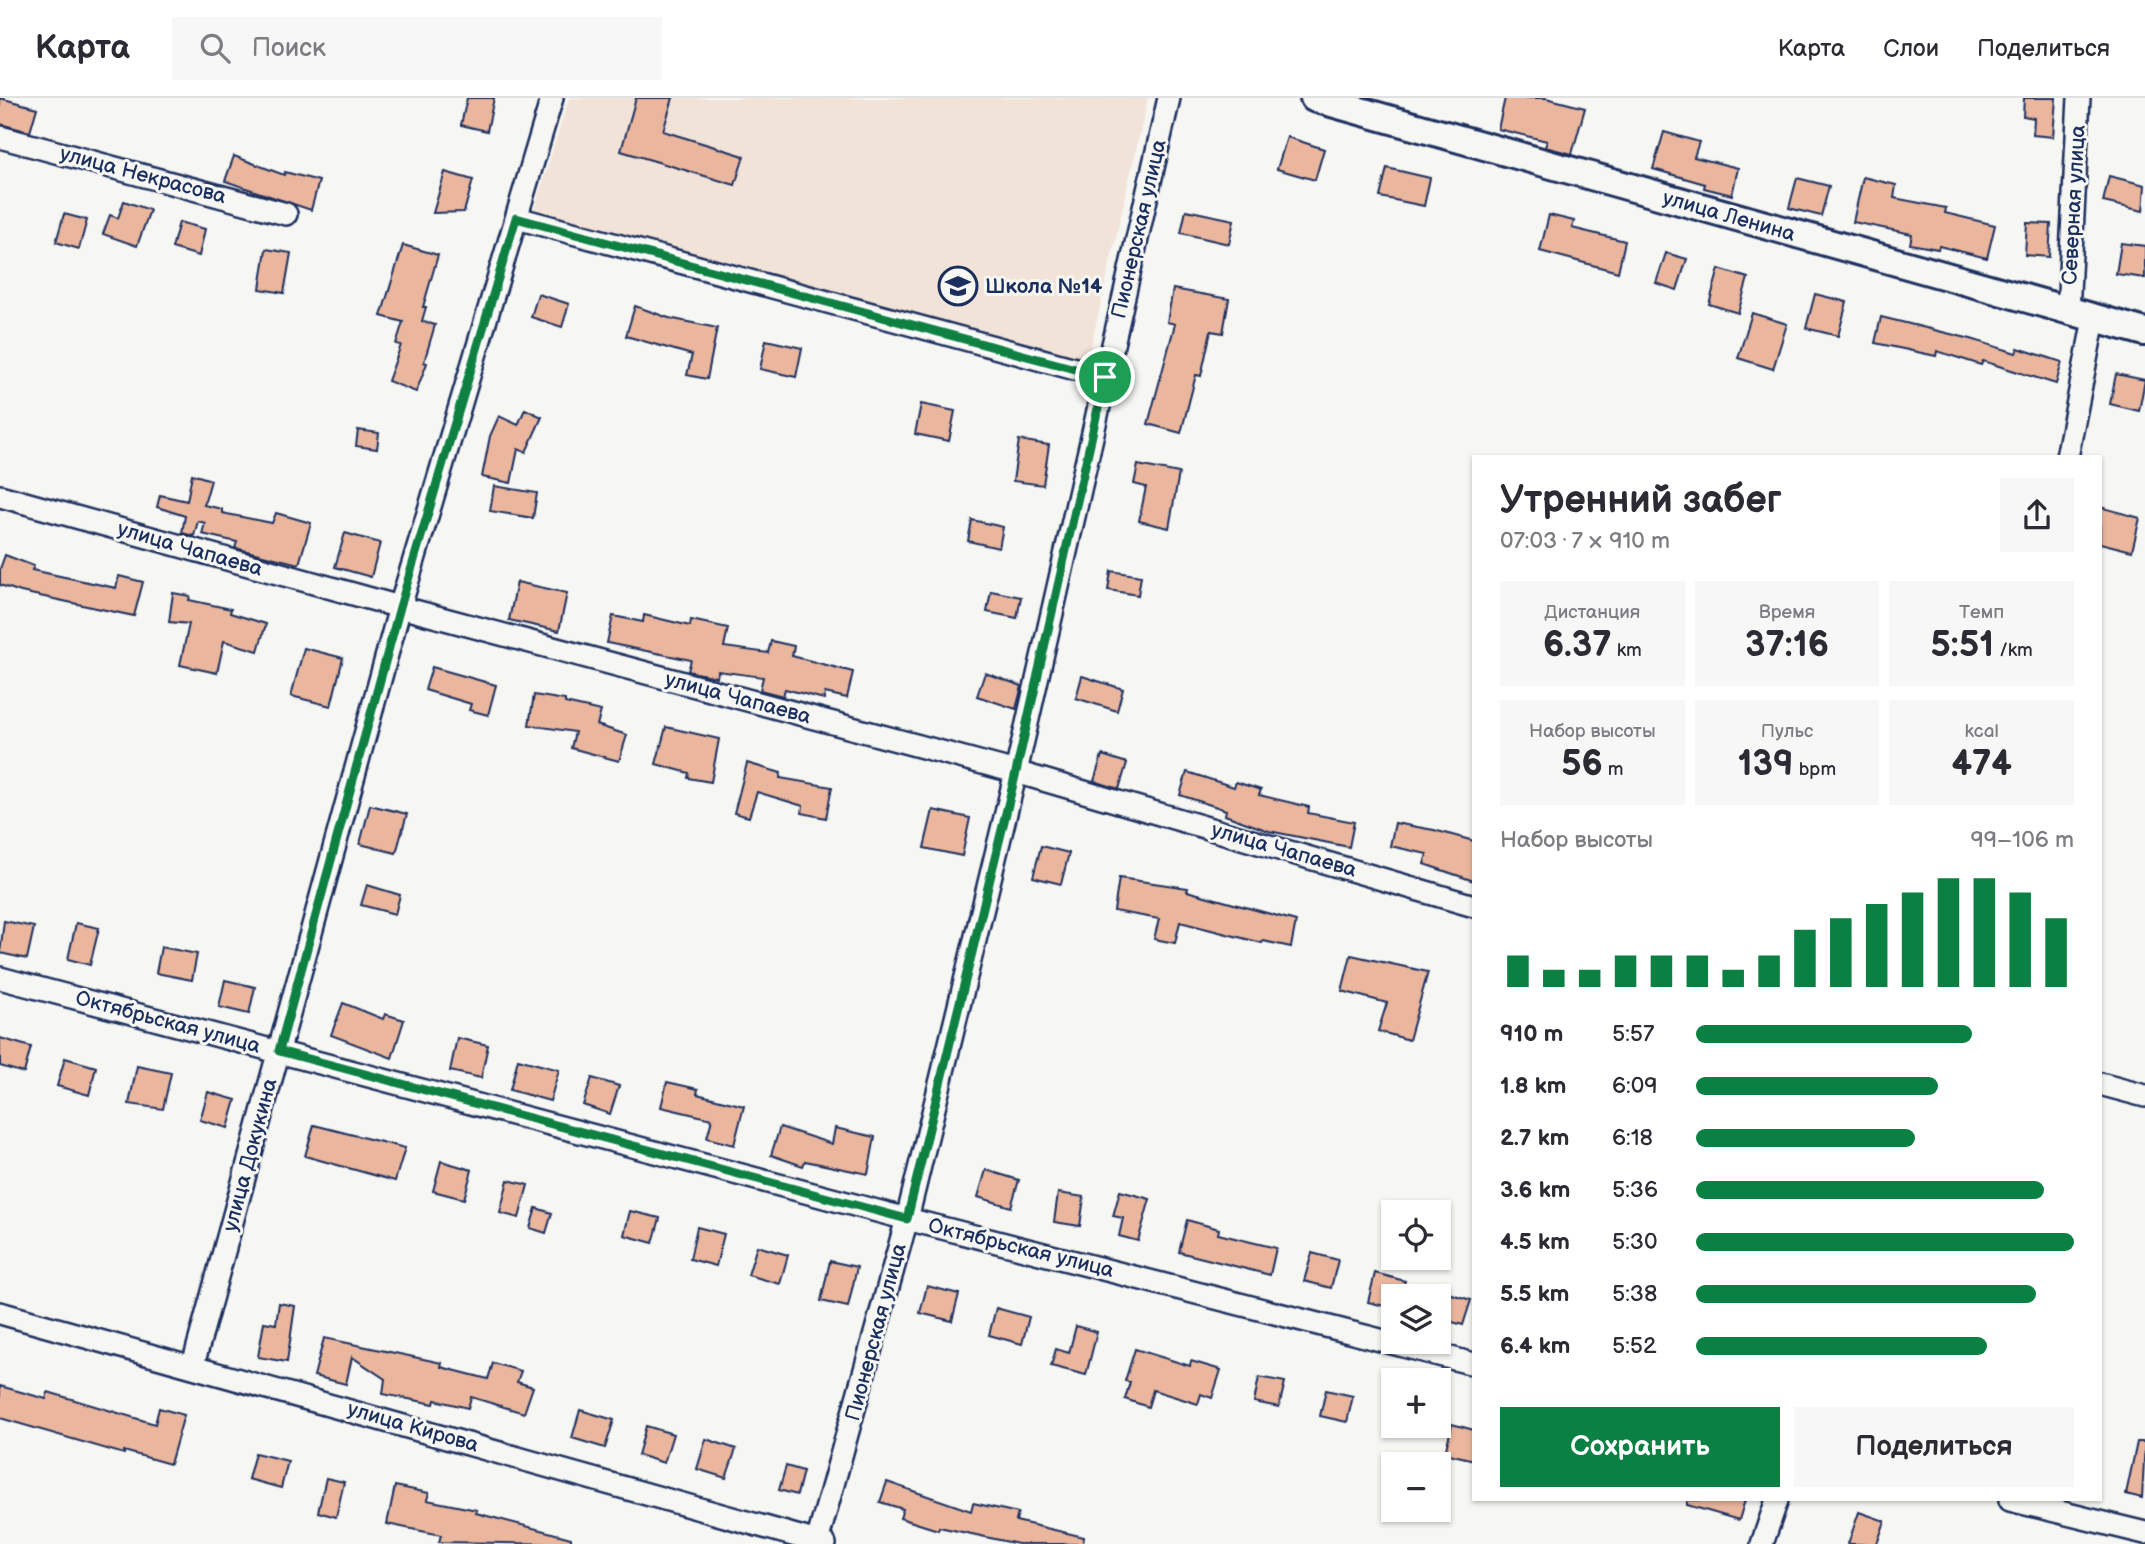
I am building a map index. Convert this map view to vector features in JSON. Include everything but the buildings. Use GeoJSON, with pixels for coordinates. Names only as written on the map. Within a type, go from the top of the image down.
{"type":"FeatureCollection","features":[{"type":"Feature","properties":{"kind":"street","name":"улица Докукина"},"geometry":{"type":"LineString","coordinates":[[193,1365],[400,607],[552,98]]}},
{"type":"Feature","properties":{"kind":"street","name":"Пионерская улица"},"geometry":{"type":"LineString","coordinates":[[821,1543],[907,1219],[1016,772],[1169,98]]}},
{"type":"Feature","properties":{"kind":"street","name":"улица Ленина"},"geometry":{"type":"LineString","coordinates":[[1314,98],[2145,332]]}},
{"type":"Feature","properties":{"kind":"street","name":"Северная улица"},"geometry":{"type":"LineString","coordinates":[[2068,312],[2079,98]]}},
{"type":"Feature","properties":{"kind":"street","name":"улица Некрасова"},"geometry":{"type":"LineString","coordinates":[[0,137],[286,214]]}},
{"type":"Feature","properties":{"kind":"street"},"geometry":{"type":"LineString","coordinates":[[516,218],[1105,377]]}},
{"type":"Feature","properties":{"kind":"street"},"geometry":{"type":"LineString","coordinates":[[2067,455],[2094,319]]}},
{"type":"Feature","properties":{"kind":"street","name":"улица Чапаева"},"geometry":{"type":"LineString","coordinates":[[0,496],[400,607],[1016,772],[1472,905]]}},
{"type":"Feature","properties":{"kind":"street","name":"Октябрьская улица"},"geometry":{"type":"LineString","coordinates":[[0,978],[907,1219],[1472,1363]]}},
{"type":"Feature","properties":{"kind":"street"},"geometry":{"type":"LineString","coordinates":[[2102,1085],[2145,1096]]}},
{"type":"Feature","properties":{"kind":"street","name":"улица Кирова"},"geometry":{"type":"LineString","coordinates":[[0,1313],[821,1543]]}},
{"type":"Feature","properties":{"kind":"street"},"geometry":{"type":"LineString","coordinates":[[1762,1544],[1777,1501]]}},
{"type":"Feature","properties":{"kind":"street"},"geometry":{"type":"LineString","coordinates":[[2014,1501],[2145,1533]]}},
{"type":"Feature","properties":{"kind":"shaded area","name":"Школа №14"},"geometry":{"type":"Polygon","coordinates":[[[569,98],[1148,98],[1087,363],[534,210],[569,98]]]}},
{"type":"Feature","properties":{"kind":"place","name":"Школа №14"},"geometry":{"type":"Point","coordinates":[958,286]}},
{"type":"Feature","properties":{"kind":"route"},"geometry":{"type":"LineString","coordinates":[[516,218],[1105,377],[1016,772],[907,1219],[279,1051],[400,607],[516,218]]}}]}
